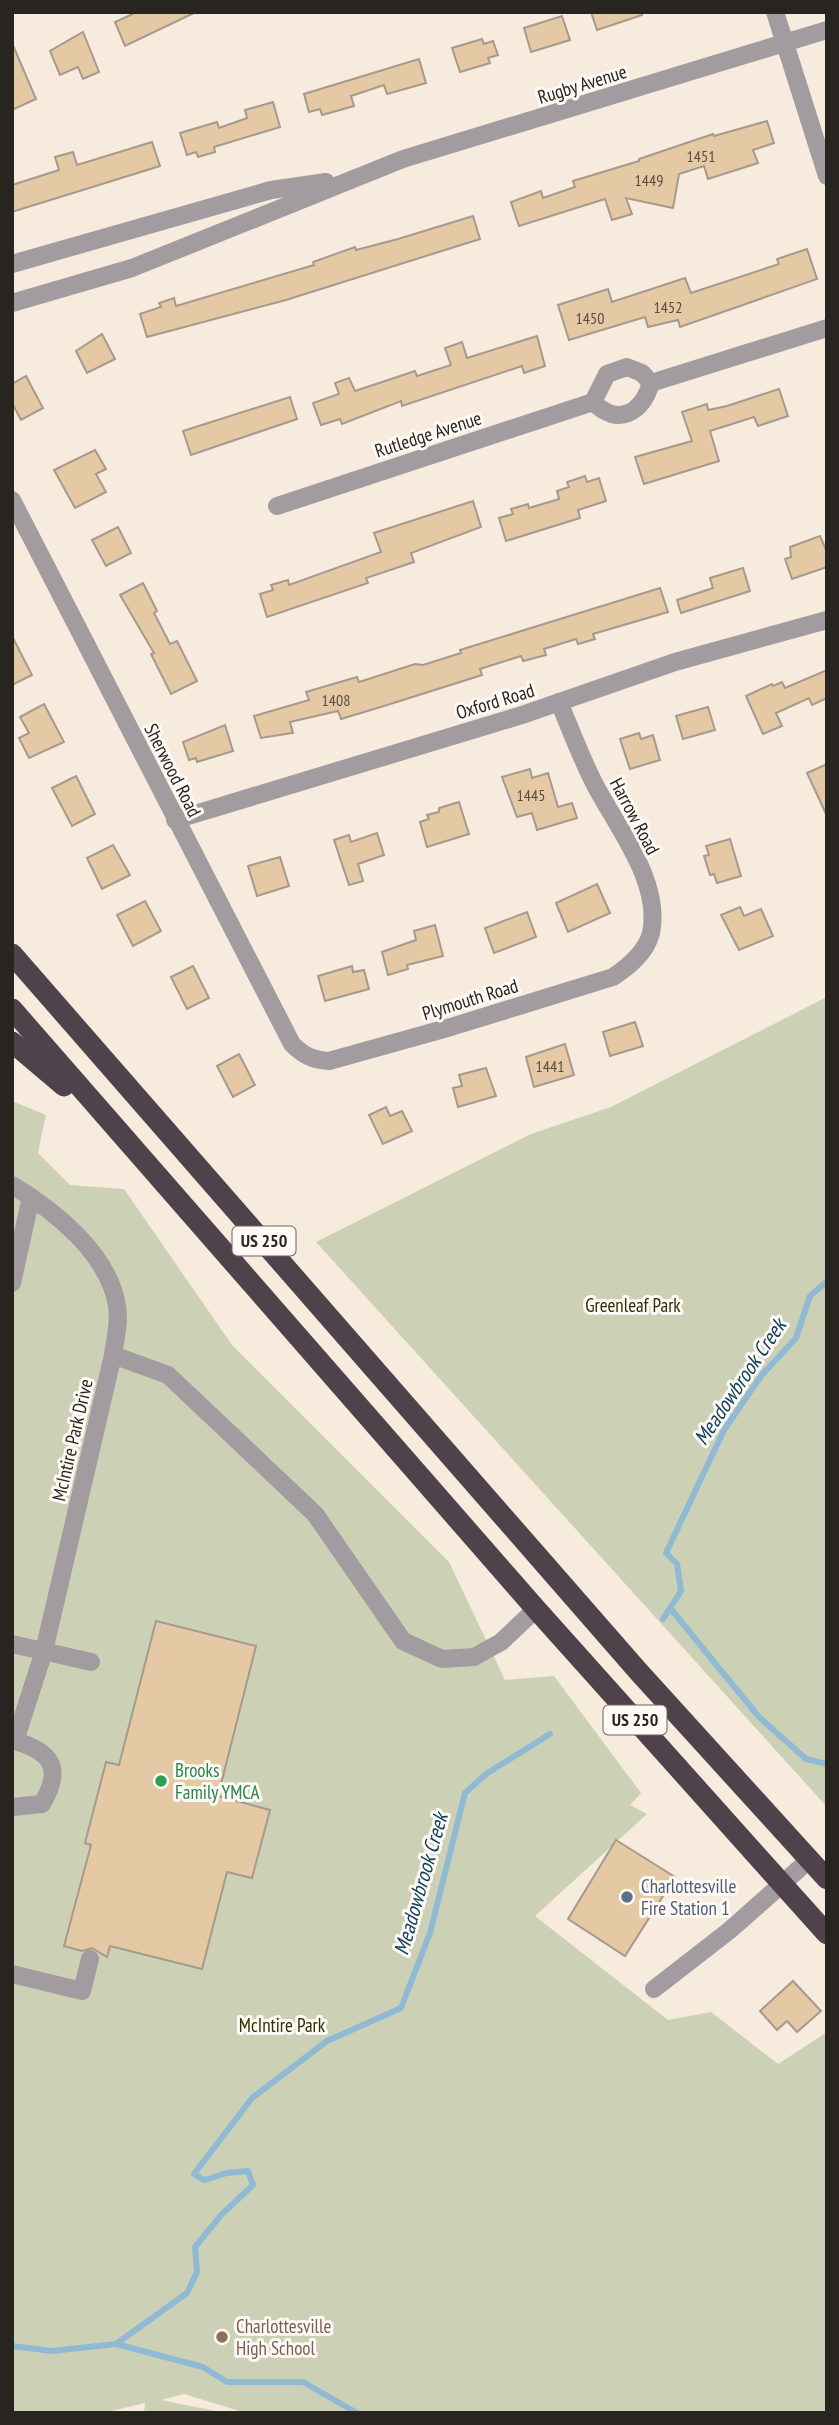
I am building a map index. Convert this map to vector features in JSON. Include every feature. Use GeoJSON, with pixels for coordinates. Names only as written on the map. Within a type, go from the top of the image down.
{"type":"FeatureCollection","features":[{"type":"Feature","properties":{"kind":"highway"},"geometry":{"type":"LineString","coordinates":[[12,943],[19,962]]}},
{"type":"Feature","properties":{"kind":"highway","name":"US 250"},"geometry":{"type":"LineString","coordinates":[[19,962],[638,1671],[827,1879]]}},
{"type":"Feature","properties":{"kind":"highway","name":"US 250"},"geometry":{"type":"LineString","coordinates":[[12,1009],[536,1609],[827,1934]]}},
{"type":"Feature","properties":{"kind":"highway"},"geometry":{"type":"LineString","coordinates":[[12,1042],[94,1113],[160,1178]]}},
{"type":"Feature","properties":{"kind":"street"},"geometry":{"type":"LineString","coordinates":[[775,12],[827,176]]}},
{"type":"Feature","properties":{"kind":"street","name":"Rugby Avenue"},"geometry":{"type":"LineString","coordinates":[[12,303],[132,268],[403,159],[785,45],[827,30]]}},
{"type":"Feature","properties":{"kind":"street","name":"Rugby Avenue"},"geometry":{"type":"LineString","coordinates":[[12,264],[271,190],[351,179]]}},
{"type":"Feature","properties":{"kind":"street"},"geometry":{"type":"LineString","coordinates":[[651,383],[827,328]]}},
{"type":"Feature","properties":{"kind":"street"},"geometry":{"type":"LineString","coordinates":[[627,367],[642,373],[651,383],[646,398],[635,412],[627,415],[620,417],[601,410],[593,402],[607,374],[627,367]]}},
{"type":"Feature","properties":{"kind":"street","name":"Rutledge Avenue"},"geometry":{"type":"LineString","coordinates":[[277,506],[593,402]]}},
{"type":"Feature","properties":{"kind":"street","name":"Sherwood Road"},"geometry":{"type":"LineString","coordinates":[[12,500],[292,1044],[302,1054]]}},
{"type":"Feature","properties":{"kind":"street","name":"Oxford Road"},"geometry":{"type":"LineString","coordinates":[[175,820],[559,702],[675,662],[827,620]]}},
{"type":"Feature","properties":{"kind":"street","name":"Harrow Road"},"geometry":{"type":"LineString","coordinates":[[559,702],[592,779],[649,891],[650,935],[641,952]]}},
{"type":"Feature","properties":{"kind":"street","name":"Plymouth Road"},"geometry":{"type":"LineString","coordinates":[[302,1054],[315,1060],[329,1061],[451,1027],[612,976],[629,966],[641,952]]}},
{"type":"Feature","properties":{"kind":"street","name":"McIntire Park Drive"},"geometry":{"type":"LineString","coordinates":[[12,1185],[31,1197],[88,1249],[111,1280],[118,1309],[113,1355],[44,1651],[14,1741],[42,1751],[54,1769],[53,1786],[42,1804],[12,1807]]}},
{"type":"Feature","properties":{"kind":"street"},"geometry":{"type":"LineString","coordinates":[[12,1283],[31,1197]]}},
{"type":"Feature","properties":{"kind":"street"},"geometry":{"type":"LineString","coordinates":[[113,1355],[168,1375],[315,1514],[403,1641],[442,1659],[474,1657],[502,1642],[536,1609]]}},
{"type":"Feature","properties":{"kind":"street"},"geometry":{"type":"LineString","coordinates":[[12,1644],[91,1662]]}},
{"type":"Feature","properties":{"kind":"street"},"geometry":{"type":"LineString","coordinates":[[653,1989],[782,1886],[809,1860]]}},
{"type":"Feature","properties":{"kind":"street"},"geometry":{"type":"LineString","coordinates":[[12,1974],[82,1992],[90,1959]]}},
{"type":"Feature","properties":{"kind":"green space","name":"Greenleaf Park"},"geometry":{"type":"Polygon","coordinates":[[[827,997],[827,1807],[316,1242],[531,1134],[611,1107],[827,997]]]}},
{"type":"Feature","properties":{"kind":"green space","name":"McIntire Park"},"geometry":{"type":"Polygon","coordinates":[[[12,1101],[46,1115],[38,1153],[70,1185],[124,1189],[232,1345],[449,1562],[505,1680],[554,1676],[641,1793],[630,1805],[647,1814],[535,1916],[668,2020],[711,2012],[778,2064],[827,2032],[827,2413],[246,2413],[184,2394],[161,2400],[225,2413],[144,2413],[145,2403],[103,2413],[12,2413],[12,1101]]]}},
{"type":"Feature","properties":{"kind":"building"},"geometry":{"type":"Polygon","coordinates":[[[137,12],[196,12],[125,46],[115,22],[137,12]]]}},
{"type":"Feature","properties":{"kind":"building"},"geometry":{"type":"Polygon","coordinates":[[[591,12],[642,12],[642,15],[597,30],[591,12]]]}},
{"type":"Feature","properties":{"kind":"building"},"geometry":{"type":"Polygon","coordinates":[[[562,16],[570,40],[531,52],[524,28],[562,16]]]}},
{"type":"Feature","properties":{"kind":"building"},"geometry":{"type":"Polygon","coordinates":[[[83,32],[99,72],[83,79],[78,67],[60,75],[50,51],[83,32]]]}},
{"type":"Feature","properties":{"kind":"building"},"geometry":{"type":"Polygon","coordinates":[[[482,39],[484,44],[493,41],[498,55],[488,58],[490,63],[460,72],[452,48],[482,39]]]}},
{"type":"Feature","properties":{"kind":"building"},"geometry":{"type":"Polygon","coordinates":[[[12,43],[36,99],[12,110],[12,43]]]}},
{"type":"Feature","properties":{"kind":"building"},"geometry":{"type":"Polygon","coordinates":[[[419,59],[426,83],[387,94],[384,85],[351,96],[354,106],[322,115],[320,109],[309,112],[304,94],[419,59]]]}},
{"type":"Feature","properties":{"kind":"building"},"geometry":{"type":"Polygon","coordinates":[[[273,102],[280,127],[214,147],[215,152],[198,157],[196,152],[187,155],[180,133],[217,122],[219,128],[247,118],[245,110],[273,102]]]}},
{"type":"Feature","properties":{"kind":"building"},"geometry":{"type":"Polygon","coordinates":[[[767,121],[774,143],[753,150],[758,163],[708,179],[704,166],[679,174],[673,208],[626,198],[632,214],[612,220],[605,199],[519,226],[511,202],[541,191],[543,198],[575,187],[573,181],[713,134],[714,136],[767,121]]]}},
{"type":"Feature","properties":{"kind":"building"},"geometry":{"type":"Polygon","coordinates":[[[152,142],[160,166],[12,212],[12,185],[59,170],[55,157],[73,152],[77,165],[152,142]]]}},
{"type":"Feature","properties":{"kind":"building"},"geometry":{"type":"Polygon","coordinates":[[[473,216],[480,239],[286,300],[147,337],[140,314],[161,307],[159,303],[174,298],[176,306],[314,265],[313,262],[355,247],[356,250],[398,239],[473,216]]]}},
{"type":"Feature","properties":{"kind":"building"},"geometry":{"type":"Polygon","coordinates":[[[807,249],[817,279],[680,327],[678,320],[648,327],[645,317],[569,340],[558,305],[608,289],[612,302],[685,278],[691,293],[779,264],[777,259],[807,249]]]}},
{"type":"Feature","properties":{"kind":"building"},"geometry":{"type":"Polygon","coordinates":[[[102,334],[115,359],[87,373],[76,351],[102,334]]]}},
{"type":"Feature","properties":{"kind":"building"},"geometry":{"type":"Polygon","coordinates":[[[537,336],[545,366],[524,373],[522,366],[402,406],[401,401],[342,424],[340,419],[321,425],[313,403],[339,394],[335,383],[349,378],[355,391],[415,371],[417,376],[451,365],[445,348],[462,342],[467,358],[537,336]]]}},
{"type":"Feature","properties":{"kind":"building"},"geometry":{"type":"Polygon","coordinates":[[[26,376],[43,408],[21,420],[12,403],[12,384],[26,376]]]}},
{"type":"Feature","properties":{"kind":"building"},"geometry":{"type":"Polygon","coordinates":[[[779,389],[788,416],[758,426],[754,417],[710,431],[719,461],[644,484],[635,457],[692,441],[682,412],[707,404],[708,410],[727,406],[779,389]]]}},
{"type":"Feature","properties":{"kind":"building"},"geometry":{"type":"Polygon","coordinates":[[[290,397],[297,419],[191,455],[183,431],[290,397]]]}},
{"type":"Feature","properties":{"kind":"building"},"geometry":{"type":"Polygon","coordinates":[[[95,450],[106,469],[96,474],[106,492],[75,508],[54,470],[95,450]]]}},
{"type":"Feature","properties":{"kind":"building"},"geometry":{"type":"Polygon","coordinates":[[[585,476],[587,482],[599,478],[606,501],[578,510],[580,518],[506,541],[499,518],[513,514],[511,509],[528,504],[529,508],[559,499],[557,491],[569,487],[567,482],[585,476]]]}},
{"type":"Feature","properties":{"kind":"building"},"geometry":{"type":"Polygon","coordinates":[[[473,501],[481,527],[411,553],[414,562],[366,578],[368,583],[267,617],[260,594],[273,590],[271,585],[288,580],[289,585],[381,552],[374,533],[473,501]]]}},
{"type":"Feature","properties":{"kind":"building"},"geometry":{"type":"Polygon","coordinates":[[[118,527],[131,553],[106,566],[92,540],[118,527]]]}},
{"type":"Feature","properties":{"kind":"building"},"geometry":{"type":"Polygon","coordinates":[[[820,536],[827,552],[827,567],[792,579],[785,559],[791,557],[790,547],[820,536]]]}},
{"type":"Feature","properties":{"kind":"building"},"geometry":{"type":"Polygon","coordinates":[[[743,568],[750,591],[681,613],[677,600],[713,588],[710,578],[743,568]]]}},
{"type":"Feature","properties":{"kind":"building"},"geometry":{"type":"Polygon","coordinates":[[[143,583],[170,644],[177,641],[197,681],[171,694],[151,654],[154,653],[120,595],[143,583]]]}},
{"type":"Feature","properties":{"kind":"building"},"geometry":{"type":"Polygon","coordinates":[[[660,588],[668,612],[593,634],[595,639],[578,644],[576,639],[544,649],[546,655],[523,661],[521,656],[480,669],[482,675],[341,719],[338,711],[290,722],[293,733],[261,738],[254,716],[309,700],[306,692],[357,677],[359,682],[415,664],[423,665],[461,653],[460,650],[660,588]]]}},
{"type":"Feature","properties":{"kind":"building"},"geometry":{"type":"Polygon","coordinates":[[[12,636],[32,675],[12,685],[12,636]]]}},
{"type":"Feature","properties":{"kind":"building"},"geometry":{"type":"Polygon","coordinates":[[[827,670],[827,698],[812,705],[809,698],[776,713],[782,726],[763,734],[746,696],[772,684],[773,686],[782,682],[785,688],[827,670]]]}},
{"type":"Feature","properties":{"kind":"building"},"geometry":{"type":"Polygon","coordinates":[[[44,704],[64,742],[29,758],[19,738],[29,733],[20,717],[44,704]]]}},
{"type":"Feature","properties":{"kind":"building"},"geometry":{"type":"Polygon","coordinates":[[[708,707],[715,730],[683,739],[676,716],[708,707]]]}},
{"type":"Feature","properties":{"kind":"building"},"geometry":{"type":"Polygon","coordinates":[[[225,725],[233,751],[197,762],[196,758],[189,760],[183,742],[225,725]]]}},
{"type":"Feature","properties":{"kind":"building"},"geometry":{"type":"Polygon","coordinates":[[[639,733],[641,739],[653,735],[660,760],[630,769],[620,739],[639,733]]]}},
{"type":"Feature","properties":{"kind":"building"},"geometry":{"type":"Polygon","coordinates":[[[827,764],[827,816],[807,773],[827,764]]]}},
{"type":"Feature","properties":{"kind":"building"},"geometry":{"type":"Polygon","coordinates":[[[530,769],[532,778],[548,773],[558,807],[572,803],[577,818],[537,830],[532,813],[517,817],[502,777],[530,769]]]}},
{"type":"Feature","properties":{"kind":"building"},"geometry":{"type":"Polygon","coordinates":[[[76,776],[95,814],[72,826],[52,788],[76,776]]]}},
{"type":"Feature","properties":{"kind":"building"},"geometry":{"type":"Polygon","coordinates":[[[459,802],[469,834],[427,847],[420,822],[429,819],[427,815],[439,812],[439,808],[459,802]]]}},
{"type":"Feature","properties":{"kind":"building"},"geometry":{"type":"Polygon","coordinates":[[[377,833],[384,855],[358,864],[363,881],[349,885],[334,840],[349,835],[351,842],[377,833]]]}},
{"type":"Feature","properties":{"kind":"building"},"geometry":{"type":"Polygon","coordinates":[[[730,839],[741,876],[717,883],[714,874],[710,875],[704,856],[709,855],[706,846],[730,839]]]}},
{"type":"Feature","properties":{"kind":"building"},"geometry":{"type":"Polygon","coordinates":[[[113,845],[130,875],[102,889],[87,858],[113,845]]]}},
{"type":"Feature","properties":{"kind":"building"},"geometry":{"type":"Polygon","coordinates":[[[280,857],[289,886],[257,896],[248,866],[280,857]]]}},
{"type":"Feature","properties":{"kind":"building"},"geometry":{"type":"Polygon","coordinates":[[[597,884],[610,913],[568,932],[556,903],[597,884]]]}},
{"type":"Feature","properties":{"kind":"building"},"geometry":{"type":"Polygon","coordinates":[[[145,901],[161,931],[133,946],[117,915],[145,901]]]}},
{"type":"Feature","properties":{"kind":"building"},"geometry":{"type":"Polygon","coordinates":[[[740,907],[744,916],[761,909],[773,936],[739,950],[721,915],[740,907]]]}},
{"type":"Feature","properties":{"kind":"building"},"geometry":{"type":"Polygon","coordinates":[[[527,912],[536,937],[494,953],[485,928],[527,912]]]}},
{"type":"Feature","properties":{"kind":"building"},"geometry":{"type":"Polygon","coordinates":[[[435,925],[443,956],[407,965],[408,969],[388,975],[382,952],[416,940],[414,931],[435,925]]]}},
{"type":"Feature","properties":{"kind":"building"},"geometry":{"type":"Polygon","coordinates":[[[193,966],[209,998],[187,1009],[171,977],[193,966]]]}},
{"type":"Feature","properties":{"kind":"building"},"geometry":{"type":"Polygon","coordinates":[[[352,966],[353,972],[364,970],[369,989],[325,1001],[318,976],[352,966]]]}},
{"type":"Feature","properties":{"kind":"building"},"geometry":{"type":"Polygon","coordinates":[[[635,1022],[643,1046],[610,1056],[603,1032],[635,1022]]]}},
{"type":"Feature","properties":{"kind":"building"},"geometry":{"type":"Polygon","coordinates":[[[565,1044],[574,1075],[534,1087],[526,1057],[565,1044]]]}},
{"type":"Feature","properties":{"kind":"building"},"geometry":{"type":"Polygon","coordinates":[[[239,1054],[255,1085],[233,1097],[217,1066],[239,1054]]]}},
{"type":"Feature","properties":{"kind":"building"},"geometry":{"type":"Polygon","coordinates":[[[486,1068],[496,1096],[458,1107],[453,1088],[462,1086],[459,1075],[486,1068]]]}},
{"type":"Feature","properties":{"kind":"building"},"geometry":{"type":"Polygon","coordinates":[[[386,1107],[390,1116],[402,1111],[412,1131],[383,1144],[369,1115],[386,1107]]]}},
{"type":"Feature","properties":{"kind":"building","name":"Brooks Family YMCA"},"geometry":{"type":"Polygon","coordinates":[[[156,1621],[256,1646],[218,1796],[270,1810],[252,1878],[227,1872],[202,1969],[110,1946],[107,1957],[92,1948],[82,1951],[64,1946],[91,1845],[85,1843],[106,1762],[119,1765],[156,1621]]]}},
{"type":"Feature","properties":{"kind":"building","name":"Charlottesville Fire Station 1"},"geometry":{"type":"Polygon","coordinates":[[[616,1840],[675,1877],[625,1956],[568,1919],[616,1840]]]}},
{"type":"Feature","properties":{"kind":"building"},"geometry":{"type":"Polygon","coordinates":[[[793,1981],[821,2011],[797,2032],[787,2021],[777,2030],[760,2011],[793,1981]]]}},
{"type":"Feature","properties":{"kind":"waterway","name":"Meadowbrook Creek"},"geometry":{"type":"LineString","coordinates":[[663,1619],[681,1591],[677,1564],[666,1553],[724,1430],[761,1376],[796,1338],[810,1296],[827,1281]]}},
{"type":"Feature","properties":{"kind":"waterway"},"geometry":{"type":"LineString","coordinates":[[670,1608],[759,1717],[806,1759],[827,1764]]}},
{"type":"Feature","properties":{"kind":"waterway","name":"Meadowbrook Creek"},"geometry":{"type":"LineString","coordinates":[[12,2346],[52,2351],[116,2344],[187,2293],[197,2272],[195,2247],[221,2215],[253,2185],[248,2171],[227,2173],[204,2180],[194,2174],[252,2098],[327,2041],[401,2008],[430,1933],[465,1793],[486,1774],[550,1734]]}},
{"type":"Feature","properties":{"kind":"waterway"},"geometry":{"type":"LineString","coordinates":[[116,2344],[203,2367],[227,2382],[303,2382],[357,2413]]}},
{"type":"Feature","properties":{"kind":"place","name":"Brooks Family YMCA"},"geometry":{"type":"Point","coordinates":[161,1781]}},
{"type":"Feature","properties":{"kind":"place","name":"Charlottesville Fire Station 1"},"geometry":{"type":"Point","coordinates":[627,1897]}},
{"type":"Feature","properties":{"kind":"place","name":"Charlottesville High School"},"geometry":{"type":"Point","coordinates":[222,2337]}}]}
